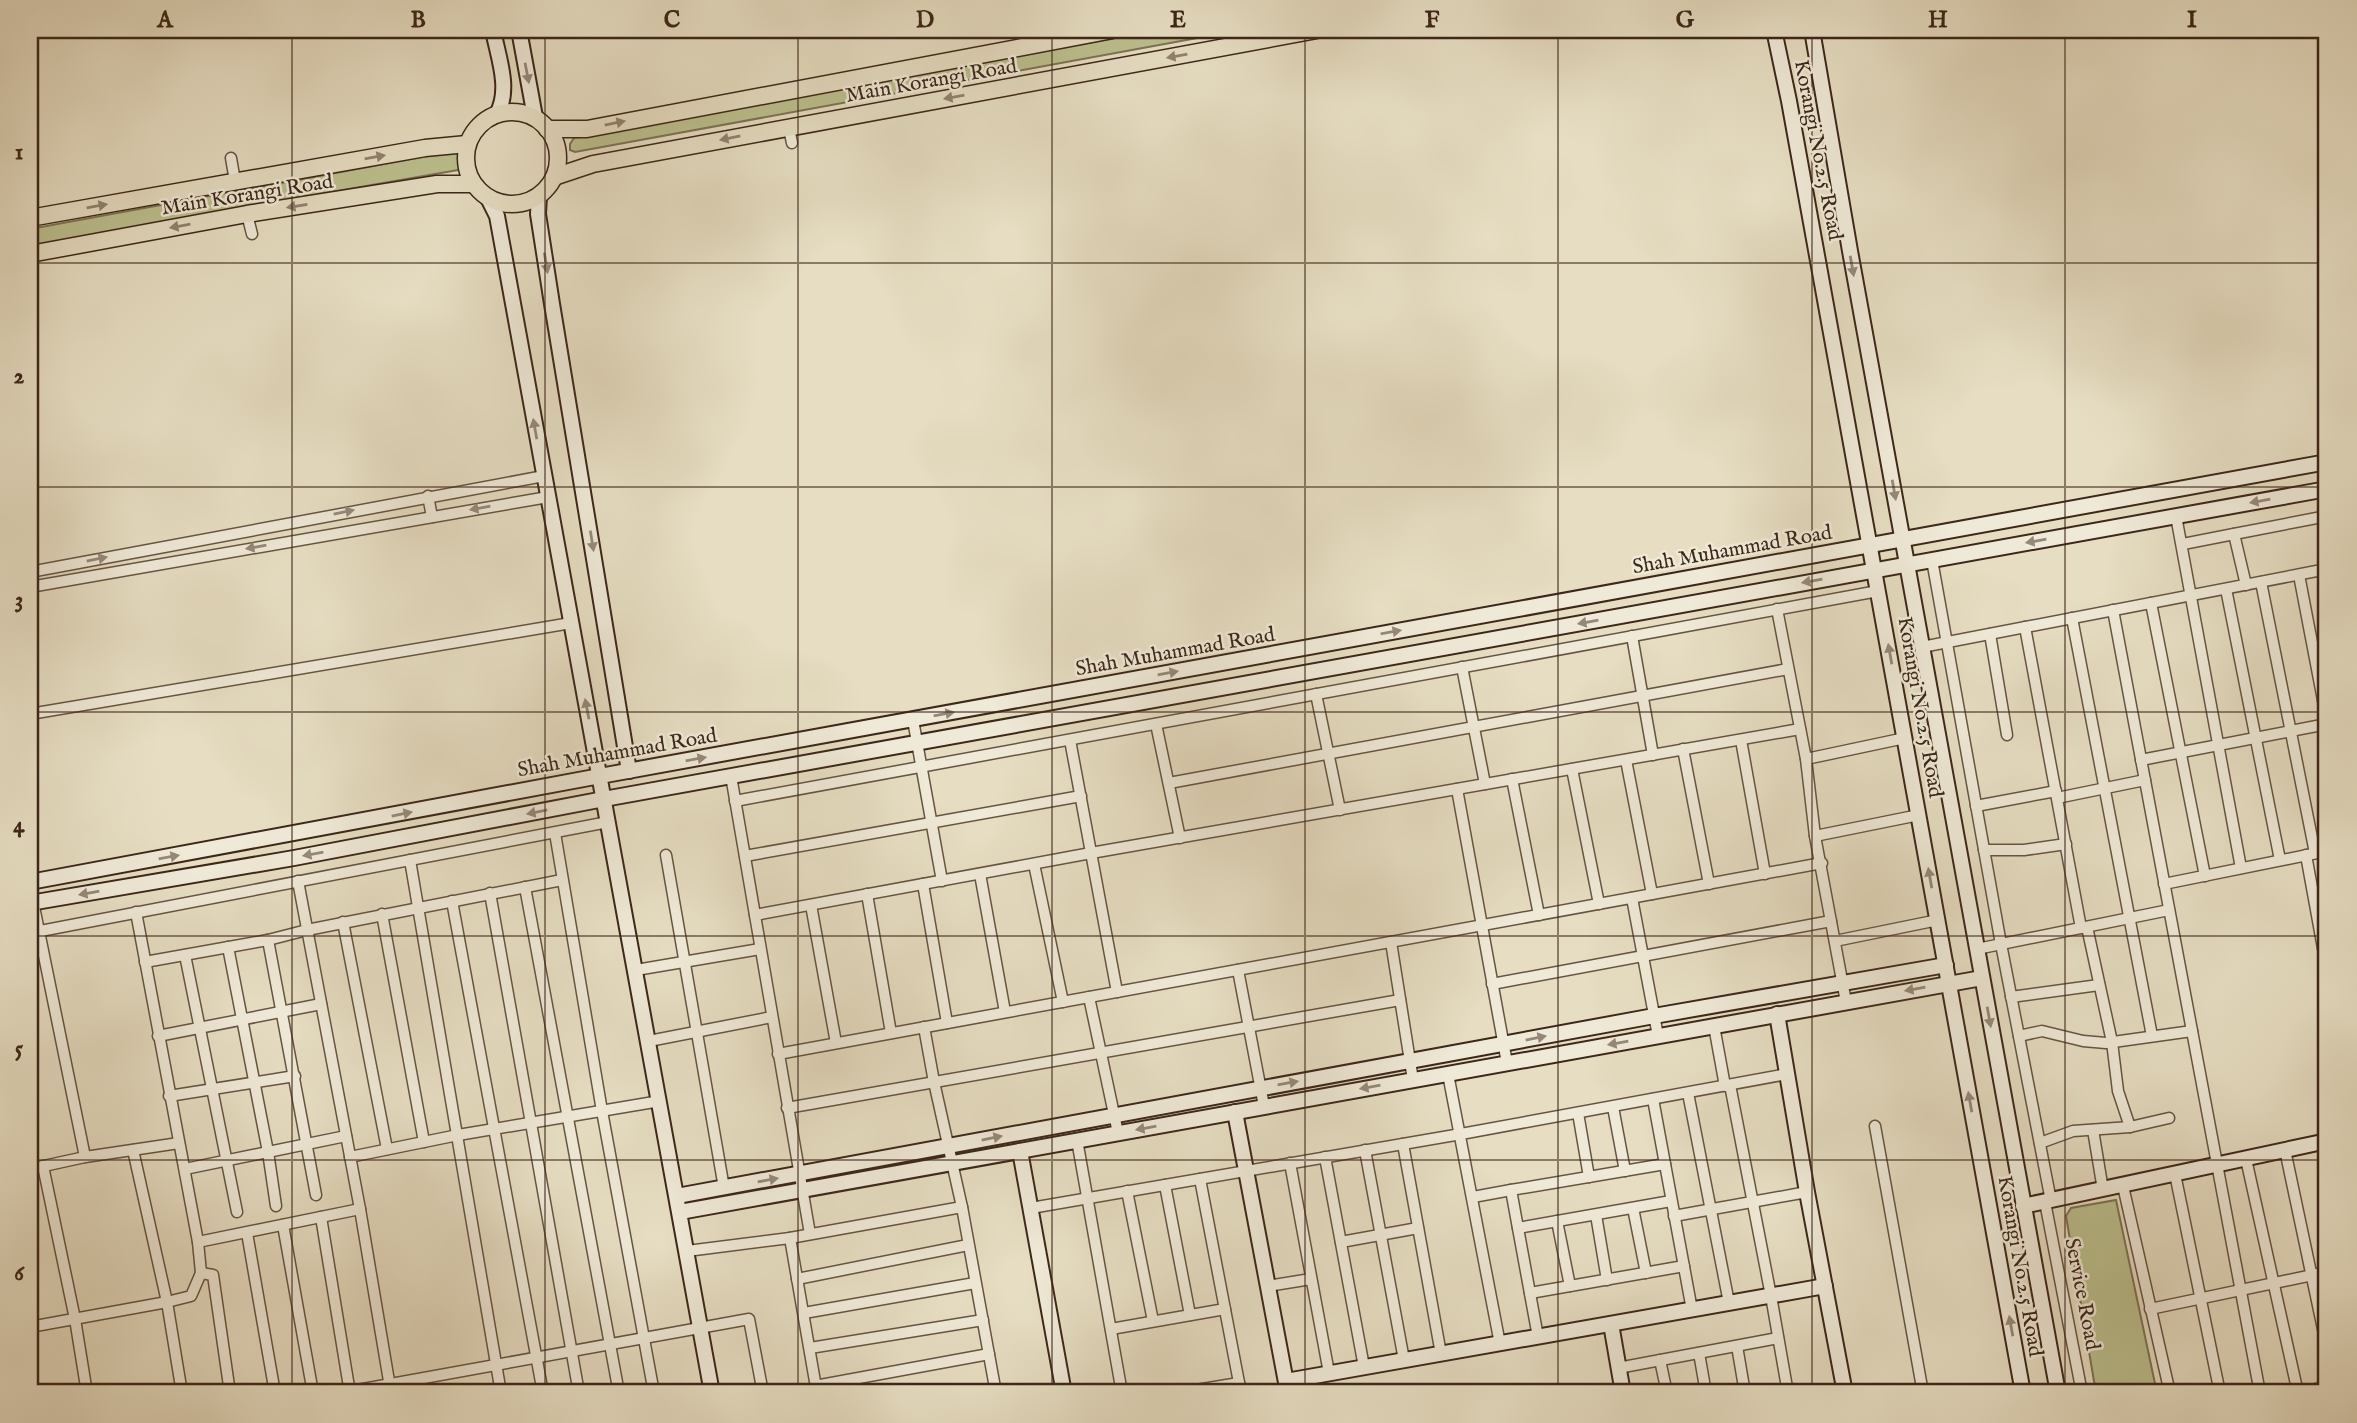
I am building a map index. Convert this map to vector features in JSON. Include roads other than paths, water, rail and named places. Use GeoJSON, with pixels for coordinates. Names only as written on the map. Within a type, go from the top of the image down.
{"type":"FeatureCollection","features":[{"type":"Feature","properties":{"kind":"main road","name":"Main Korangi Road"},"geometry":{"type":"LineString","coordinates":[[541,123],[587,129],[1113,30]]}},
{"type":"Feature","properties":{"kind":"main road","name":"Main Korangi Road"},"geometry":{"type":"LineString","coordinates":[[554,177],[593,164],[790,135],[1317,30]]}},
{"type":"Feature","properties":{"kind":"main road"},"geometry":{"type":"LineString","coordinates":[[513,112],[541,123],[554,139],[558,152],[554,177],[539,196],[527,202],[514,205],[501,203],[488,198],[472,184],[465,159],[467,144],[481,124],[498,114],[513,112]]}},
{"type":"Feature","properties":{"kind":"main road","name":"Main Korangi Road"},"geometry":{"type":"LineString","coordinates":[[30,218],[436,146],[467,144]]}},
{"type":"Feature","properties":{"kind":"main road","name":"Main Korangi Road"},"geometry":{"type":"LineString","coordinates":[[30,254],[247,214],[437,184],[472,184]]}},
{"type":"Feature","properties":{"kind":"street"},"geometry":{"type":"LineString","coordinates":[[493,30],[504,86],[504,102],[498,114]]}},
{"type":"Feature","properties":{"kind":"street"},"geometry":{"type":"LineString","coordinates":[[519,30],[541,123]]}},
{"type":"Feature","properties":{"kind":"street","name":"Korangi No.2.5 Road"},"geometry":{"type":"LineString","coordinates":[[1774,30],[2023,1393]]}},
{"type":"Feature","properties":{"kind":"street","name":"Korangi No.2.5 Road"},"geometry":{"type":"LineString","coordinates":[[1811,30],[2058,1393]]}},
{"type":"Feature","properties":{"kind":"street"},"geometry":{"type":"LineString","coordinates":[[231,159],[235,181]]}},
{"type":"Feature","properties":{"kind":"street"},"geometry":{"type":"LineString","coordinates":[[539,196],[538,214],[548,278],[629,771],[604,799]]}},
{"type":"Feature","properties":{"kind":"street"},"geometry":{"type":"LineString","coordinates":[[488,198],[497,216],[712,1393]]}},
{"type":"Feature","properties":{"kind":"street"},"geometry":{"type":"LineString","coordinates":[[247,214],[252,234]]}},
{"type":"Feature","properties":{"kind":"street","name":"Shah Muhammad Road"},"geometry":{"type":"LineString","coordinates":[[30,882],[2327,462]]}},
{"type":"Feature","properties":{"kind":"street"},"geometry":{"type":"LineString","coordinates":[[30,572],[544,476]]}},
{"type":"Feature","properties":{"kind":"street","name":"Shah Muhammad Road"},"geometry":{"type":"LineString","coordinates":[[31,903],[2327,489]]}},
{"type":"Feature","properties":{"kind":"street"},"geometry":{"type":"LineString","coordinates":[[428,496],[432,517]]}},
{"type":"Feature","properties":{"kind":"street"},"geometry":{"type":"LineString","coordinates":[[30,587],[548,497]]}},
{"type":"Feature","properties":{"kind":"street"},"geometry":{"type":"LineString","coordinates":[[2176,516],[2241,868]]}},
{"type":"Feature","properties":{"kind":"street"},"geometry":{"type":"LineString","coordinates":[[2183,544],[2327,516]]}},
{"type":"Feature","properties":{"kind":"street"},"geometry":{"type":"LineString","coordinates":[[2234,534],[2246,585]]}},
{"type":"Feature","properties":{"kind":"street"},"geometry":{"type":"LineString","coordinates":[[204,538],[208,555]]}},
{"type":"Feature","properties":{"kind":"street","name":"Service Road"},"geometry":{"type":"LineString","coordinates":[[1932,560],[1945,642],[2040,1143],[2082,1393]]}},
{"type":"Feature","properties":{"kind":"street"},"geometry":{"type":"LineString","coordinates":[[1922,647],[2327,569]]}},
{"type":"Feature","properties":{"kind":"street"},"geometry":{"type":"LineString","coordinates":[[2141,760],[2327,723],[2299,575]]}},
{"type":"Feature","properties":{"kind":"street"},"geometry":{"type":"LineString","coordinates":[[2260,582],[2290,732],[2327,970]]}},
{"type":"Feature","properties":{"kind":"street"},"geometry":{"type":"LineString","coordinates":[[2226,589],[2280,860]]}},
{"type":"Feature","properties":{"kind":"street"},"geometry":{"type":"LineString","coordinates":[[736,801],[1878,591]]}},
{"type":"Feature","properties":{"kind":"street"},"geometry":{"type":"LineString","coordinates":[[2151,603],[2205,876]]}},
{"type":"Feature","properties":{"kind":"street"},"geometry":{"type":"LineString","coordinates":[[1777,609],[1806,759],[1815,836],[1846,1002]]}},
{"type":"Feature","properties":{"kind":"street"},"geometry":{"type":"LineString","coordinates":[[2113,610],[2260,1393]]}},
{"type":"Feature","properties":{"kind":"street"},"geometry":{"type":"LineString","coordinates":[[2072,618],[2152,1037]]}},
{"type":"Feature","properties":{"kind":"street"},"geometry":{"type":"LineString","coordinates":[[30,714],[571,623]]}},
{"type":"Feature","properties":{"kind":"street"},"geometry":{"type":"LineString","coordinates":[[2025,627],[2066,844],[2112,1042],[2118,1091],[2130,1127]]}},
{"type":"Feature","properties":{"kind":"street"},"geometry":{"type":"LineString","coordinates":[[1990,634],[2007,735]]}},
{"type":"Feature","properties":{"kind":"street"},"geometry":{"type":"LineString","coordinates":[[1632,636],[1653,755]]}},
{"type":"Feature","properties":{"kind":"street"},"geometry":{"type":"LineString","coordinates":[[1292,651],[1296,674]]}},
{"type":"Feature","properties":{"kind":"street"},"geometry":{"type":"LineString","coordinates":[[1462,667],[1485,784]]}},
{"type":"Feature","properties":{"kind":"street"},"geometry":{"type":"LineString","coordinates":[[1169,783],[1788,669]]}},
{"type":"Feature","properties":{"kind":"street"},"geometry":{"type":"LineString","coordinates":[[1316,694],[1340,810]]}},
{"type":"Feature","properties":{"kind":"street"},"geometry":{"type":"LineString","coordinates":[[913,720],[942,881]]}},
{"type":"Feature","properties":{"kind":"street"},"geometry":{"type":"LineString","coordinates":[[1156,724],[1180,838]]}},
{"type":"Feature","properties":{"kind":"street"},"geometry":{"type":"LineString","coordinates":[[755,915],[1034,863],[1800,729]]}},
{"type":"Feature","properties":{"kind":"street"},"geometry":{"type":"LineString","coordinates":[[1806,759],[1905,738]]}},
{"type":"Feature","properties":{"kind":"street"},"geometry":{"type":"LineString","coordinates":[[1070,740],[1118,992]]}},
{"type":"Feature","properties":{"kind":"street"},"geometry":{"type":"LineString","coordinates":[[1741,740],[1765,874]]}},
{"type":"Feature","properties":{"kind":"street"},"geometry":{"type":"LineString","coordinates":[[1684,750],[1709,884]]}},
{"type":"Feature","properties":{"kind":"street"},"geometry":{"type":"LineString","coordinates":[[1626,760],[1652,894]]}},
{"type":"Feature","properties":{"kind":"street"},"geometry":{"type":"LineString","coordinates":[[1572,769],[1599,904]]}},
{"type":"Feature","properties":{"kind":"street"},"geometry":{"type":"LineString","coordinates":[[731,776],[810,1234]]}},
{"type":"Feature","properties":{"kind":"street"},"geometry":{"type":"LineString","coordinates":[[1512,779],[1539,915]]}},
{"type":"Feature","properties":{"kind":"street"},"geometry":{"type":"LineString","coordinates":[[1976,806],[2104,789],[2145,780]]}},
{"type":"Feature","properties":{"kind":"street"},"geometry":{"type":"LineString","coordinates":[[1457,789],[1507,1063]]}},
{"type":"Feature","properties":{"kind":"street"},"geometry":{"type":"LineString","coordinates":[[745,856],[1081,796]]}},
{"type":"Feature","properties":{"kind":"street"},"geometry":{"type":"LineString","coordinates":[[1815,836],[1919,815]]}},
{"type":"Feature","properties":{"kind":"street"},"geometry":{"type":"LineString","coordinates":[[34,932],[608,822]]}},
{"type":"Feature","properties":{"kind":"street"},"geometry":{"type":"LineString","coordinates":[[555,832],[654,1393]]}},
{"type":"Feature","properties":{"kind":"street"},"geometry":{"type":"LineString","coordinates":[[1984,850],[2024,850],[2066,844]]}},
{"type":"Feature","properties":{"kind":"street"},"geometry":{"type":"LineString","coordinates":[[2164,884],[2327,851]]}},
{"type":"Feature","properties":{"kind":"street"},"geometry":{"type":"LineString","coordinates":[[666,855],[724,1188]]}},
{"type":"Feature","properties":{"kind":"street"},"geometry":{"type":"LineString","coordinates":[[410,860],[501,1393]]}},
{"type":"Feature","properties":{"kind":"street"},"geometry":{"type":"LineString","coordinates":[[1034,863],[1063,1002]]}},
{"type":"Feature","properties":{"kind":"street"},"geometry":{"type":"LineString","coordinates":[[778,1054],[1822,863]]}},
{"type":"Feature","properties":{"kind":"street"},"geometry":{"type":"LineString","coordinates":[[980,874],[1004,1013]]}},
{"type":"Feature","properties":{"kind":"street"},"geometry":{"type":"LineString","coordinates":[[145,962],[268,940],[382,914],[562,880]]}},
{"type":"Feature","properties":{"kind":"street"},"geometry":{"type":"LineString","coordinates":[[298,881],[360,1209],[390,1389]]}},
{"type":"Feature","properties":{"kind":"street"},"geometry":{"type":"LineString","coordinates":[[923,884],[947,1023]]}},
{"type":"Feature","properties":{"kind":"street"},"geometry":{"type":"LineString","coordinates":[[30,887],[34,932],[85,1157]]}},
{"type":"Feature","properties":{"kind":"street"},"geometry":{"type":"LineString","coordinates":[[525,887],[619,1393]]}},
{"type":"Feature","properties":{"kind":"street"},"geometry":{"type":"LineString","coordinates":[[490,893],[579,1393]]}},
{"type":"Feature","properties":{"kind":"street"},"geometry":{"type":"LineString","coordinates":[[867,894],[891,1033]]}},
{"type":"Feature","properties":{"kind":"street"},"geometry":{"type":"LineString","coordinates":[[1632,898],[1658,1036]]}},
{"type":"Feature","properties":{"kind":"street"},"geometry":{"type":"LineString","coordinates":[[453,901],[543,1393]]}},
{"type":"Feature","properties":{"kind":"street"},"geometry":{"type":"LineString","coordinates":[[811,905],[836,1043]]}},
{"type":"Feature","properties":{"kind":"street"},"geometry":{"type":"LineString","coordinates":[[1977,949],[2169,911]]}},
{"type":"Feature","properties":{"kind":"street"},"geometry":{"type":"LineString","coordinates":[[30,1327],[167,1303],[191,1296],[201,1273],[185,1168],[169,1096],[136,912]]}},
{"type":"Feature","properties":{"kind":"street"},"geometry":{"type":"LineString","coordinates":[[382,914],[424,1142]]}},
{"type":"Feature","properties":{"kind":"street"},"geometry":{"type":"LineString","coordinates":[[1835,941],[1938,920]]}},
{"type":"Feature","properties":{"kind":"street"},"geometry":{"type":"LineString","coordinates":[[1492,984],[1831,921]]}},
{"type":"Feature","properties":{"kind":"street"},"geometry":{"type":"LineString","coordinates":[[343,922],[387,1149]]}},
{"type":"Feature","properties":{"kind":"street"},"geometry":{"type":"LineString","coordinates":[[268,940],[316,1195]]}},
{"type":"Feature","properties":{"kind":"street"},"geometry":{"type":"LineString","coordinates":[[1391,942],[1413,1080]]}},
{"type":"Feature","properties":{"kind":"street"},"geometry":{"type":"LineString","coordinates":[[228,947],[276,1206]]}},
{"type":"Feature","properties":{"kind":"street"},"geometry":{"type":"LineString","coordinates":[[636,970],[760,949]]}},
{"type":"Feature","properties":{"kind":"street"},"geometry":{"type":"LineString","coordinates":[[185,955],[237,1212]]}},
{"type":"Feature","properties":{"kind":"street"},"geometry":{"type":"LineString","coordinates":[[677,1196],[1114,1114],[1946,965]]}},
{"type":"Feature","properties":{"kind":"street"},"geometry":{"type":"LineString","coordinates":[[1238,970],[1264,1106]]}},
{"type":"Feature","properties":{"kind":"street"},"geometry":{"type":"LineString","coordinates":[[680,1212],[1982,978]]}},
{"type":"Feature","properties":{"kind":"street"},"geometry":{"type":"LineString","coordinates":[[2011,997],[2099,985]]}},
{"type":"Feature","properties":{"kind":"street"},"geometry":{"type":"LineString","coordinates":[[1089,997],[1118,1133]]}},
{"type":"Feature","properties":{"kind":"street"},"geometry":{"type":"LineString","coordinates":[[787,1108],[1400,1000]]}},
{"type":"Feature","properties":{"kind":"street"},"geometry":{"type":"LineString","coordinates":[[158,1036],[321,1004]]}},
{"type":"Feature","properties":{"kind":"street"},"geometry":{"type":"LineString","coordinates":[[1777,1014],[1845,1393]]}},
{"type":"Feature","properties":{"kind":"street"},"geometry":{"type":"LineString","coordinates":[[649,1041],[772,1017]]}},
{"type":"Feature","properties":{"kind":"street"},"geometry":{"type":"LineString","coordinates":[[1714,1026],[1753,1202],[1788,1393]]}},
{"type":"Feature","properties":{"kind":"street"},"geometry":{"type":"LineString","coordinates":[[924,1027],[962,1207],[996,1392],[982,1393]]}},
{"type":"Feature","properties":{"kind":"street"},"geometry":{"type":"LineString","coordinates":[[2019,1036],[2042,1031],[2083,1041],[2112,1042],[2192,1031]]}},
{"type":"Feature","properties":{"kind":"street"},"geometry":{"type":"LineString","coordinates":[[1448,1074],[1500,1343]]}},
{"type":"Feature","properties":{"kind":"street"},"geometry":{"type":"LineString","coordinates":[[1031,1208],[1614,1107],[1787,1074]]}},
{"type":"Feature","properties":{"kind":"street"},"geometry":{"type":"LineString","coordinates":[[169,1096],[295,1076]]}},
{"type":"Feature","properties":{"kind":"street"},"geometry":{"type":"LineString","coordinates":[[1688,1093],[1729,1303]]}},
{"type":"Feature","properties":{"kind":"street"},"geometry":{"type":"LineString","coordinates":[[1653,1100],[1692,1310]]}},
{"type":"Feature","properties":{"kind":"street"},"geometry":{"type":"LineString","coordinates":[[350,1157],[458,1135],[660,1101]]}},
{"type":"Feature","properties":{"kind":"street"},"geometry":{"type":"LineString","coordinates":[[1614,1107],[1625,1171]]}},
{"type":"Feature","properties":{"kind":"street"},"geometry":{"type":"LineString","coordinates":[[1236,1112],[1287,1387],[1329,1373],[1825,1286]]}},
{"type":"Feature","properties":{"kind":"street"},"geometry":{"type":"LineString","coordinates":[[1578,1113],[1589,1177]]}},
{"type":"Feature","properties":{"kind":"street"},"geometry":{"type":"LineString","coordinates":[[2040,1143],[2073,1131],[2130,1127],[2169,1118]]}},
{"type":"Feature","properties":{"kind":"street"},"geometry":{"type":"LineString","coordinates":[[1875,1125],[1923,1393]]}},
{"type":"Feature","properties":{"kind":"street"},"geometry":{"type":"LineString","coordinates":[[2093,1130],[2103,1190]]}},
{"type":"Feature","properties":{"kind":"street"},"geometry":{"type":"LineString","coordinates":[[185,1168],[346,1136]]}},
{"type":"Feature","properties":{"kind":"street"},"geometry":{"type":"LineString","coordinates":[[1077,1140],[1122,1393]]}},
{"type":"Feature","properties":{"kind":"street"},"geometry":{"type":"LineString","coordinates":[[2024,1206],[2324,1142],[2327,1168]]}},
{"type":"Feature","properties":{"kind":"street"},"geometry":{"type":"LineString","coordinates":[[30,1169],[85,1157],[179,1143]]}},
{"type":"Feature","properties":{"kind":"street"},"geometry":{"type":"LineString","coordinates":[[1403,1144],[1441,1354]]}},
{"type":"Feature","properties":{"kind":"street"},"geometry":{"type":"LineString","coordinates":[[133,1150],[167,1303],[182,1393]]}},
{"type":"Feature","properties":{"kind":"street"},"geometry":{"type":"LineString","coordinates":[[1365,1150],[1404,1360]]}},
{"type":"Feature","properties":{"kind":"street"},"geometry":{"type":"LineString","coordinates":[[2285,1150],[2327,1348]]}},
{"type":"Feature","properties":{"kind":"street"},"geometry":{"type":"LineString","coordinates":[[1020,1151],[1064,1393]]}},
{"type":"Feature","properties":{"kind":"street"},"geometry":{"type":"LineString","coordinates":[[1325,1157],[1364,1367]]}},
{"type":"Feature","properties":{"kind":"street"},"geometry":{"type":"LineString","coordinates":[[2246,1159],[2297,1393],[2327,1387]]}},
{"type":"Feature","properties":{"kind":"street"},"geometry":{"type":"LineString","coordinates":[[1290,1163],[1329,1373]]}},
{"type":"Feature","properties":{"kind":"street"},"geometry":{"type":"LineString","coordinates":[[1473,1197],[1665,1164]]}},
{"type":"Feature","properties":{"kind":"street"},"geometry":{"type":"LineString","coordinates":[[43,1166],[75,1318],[87,1393]]}},
{"type":"Feature","properties":{"kind":"street"},"geometry":{"type":"LineString","coordinates":[[2175,1174],[2220,1393]]}},
{"type":"Feature","properties":{"kind":"street"},"geometry":{"type":"LineString","coordinates":[[1178,1393],[1240,1388],[1200,1179]]}},
{"type":"Feature","properties":{"kind":"street"},"geometry":{"type":"LineString","coordinates":[[1165,1185],[1190,1315]]}},
{"type":"Feature","properties":{"kind":"street"},"geometry":{"type":"LineString","coordinates":[[2123,1186],[2170,1393]]}},
{"type":"Feature","properties":{"kind":"street"},"geometry":{"type":"LineString","coordinates":[[1511,1190],[1538,1337]]}},
{"type":"Feature","properties":{"kind":"street"},"geometry":{"type":"LineString","coordinates":[[1127,1191],[1153,1321]]}},
{"type":"Feature","properties":{"kind":"street"},"geometry":{"type":"LineString","coordinates":[[1674,1216],[1807,1192]]}},
{"type":"Feature","properties":{"kind":"street"},"geometry":{"type":"LineString","coordinates":[[1518,1228],[1671,1201]]}},
{"type":"Feature","properties":{"kind":"street"},"geometry":{"type":"LineString","coordinates":[[687,1251],[790,1238],[962,1207]]}},
{"type":"Feature","properties":{"kind":"street"},"geometry":{"type":"LineString","coordinates":[[1633,1208],[1646,1273]]}},
{"type":"Feature","properties":{"kind":"street"},"geometry":{"type":"LineString","coordinates":[[198,1242],[360,1209]]}},
{"type":"Feature","properties":{"kind":"street"},"geometry":{"type":"LineString","coordinates":[[1596,1215],[1607,1280]]}},
{"type":"Feature","properties":{"kind":"street"},"geometry":{"type":"LineString","coordinates":[[321,1217],[347,1393],[390,1389],[496,1366],[749,1319],[763,1393]]}},
{"type":"Feature","properties":{"kind":"street"},"geometry":{"type":"LineString","coordinates":[[1558,1222],[1570,1286]]}},
{"type":"Feature","properties":{"kind":"street"},"geometry":{"type":"LineString","coordinates":[[283,1225],[313,1393]]}},
{"type":"Feature","properties":{"kind":"street"},"geometry":{"type":"LineString","coordinates":[[1341,1242],[1418,1228]]}},
{"type":"Feature","properties":{"kind":"street"},"geometry":{"type":"LineString","coordinates":[[247,1233],[275,1393]]}},
{"type":"Feature","properties":{"kind":"street"},"geometry":{"type":"LineString","coordinates":[[790,1238],[816,1390],[989,1354]]}},
{"type":"Feature","properties":{"kind":"street"},"geometry":{"type":"LineString","coordinates":[[797,1279],[968,1245]]}},
{"type":"Feature","properties":{"kind":"street"},"geometry":{"type":"LineString","coordinates":[[1530,1293],[1684,1266]]}},
{"type":"Feature","properties":{"kind":"street"},"geometry":{"type":"LineString","coordinates":[[2150,1308],[2327,1272]]}},
{"type":"Feature","properties":{"kind":"street"},"geometry":{"type":"LineString","coordinates":[[201,1273],[213,1275],[230,1393]]}},
{"type":"Feature","properties":{"kind":"street"},"geometry":{"type":"LineString","coordinates":[[1268,1286],[1311,1279]]}},
{"type":"Feature","properties":{"kind":"street"},"geometry":{"type":"LineString","coordinates":[[804,1313],[975,1283]]}},
{"type":"Feature","properties":{"kind":"street"},"geometry":{"type":"LineString","coordinates":[[1111,1329],[1225,1308]]}},
{"type":"Feature","properties":{"kind":"street"},"geometry":{"type":"LineString","coordinates":[[810,1348],[983,1320]]}},
{"type":"Feature","properties":{"kind":"street"},"geometry":{"type":"LineString","coordinates":[[1611,1324],[1623,1393]]}},
{"type":"Feature","properties":{"kind":"street"},"geometry":{"type":"LineString","coordinates":[[1618,1368],[1778,1338]]}},
{"type":"Feature","properties":{"kind":"street"},"geometry":{"type":"LineString","coordinates":[[1737,1346],[1745,1393]]}},
{"type":"Feature","properties":{"kind":"street"},"geometry":{"type":"LineString","coordinates":[[1699,1353],[1706,1393]]}},
{"type":"Feature","properties":{"kind":"street"},"geometry":{"type":"LineString","coordinates":[[1660,1360],[1667,1393]]}}]}
